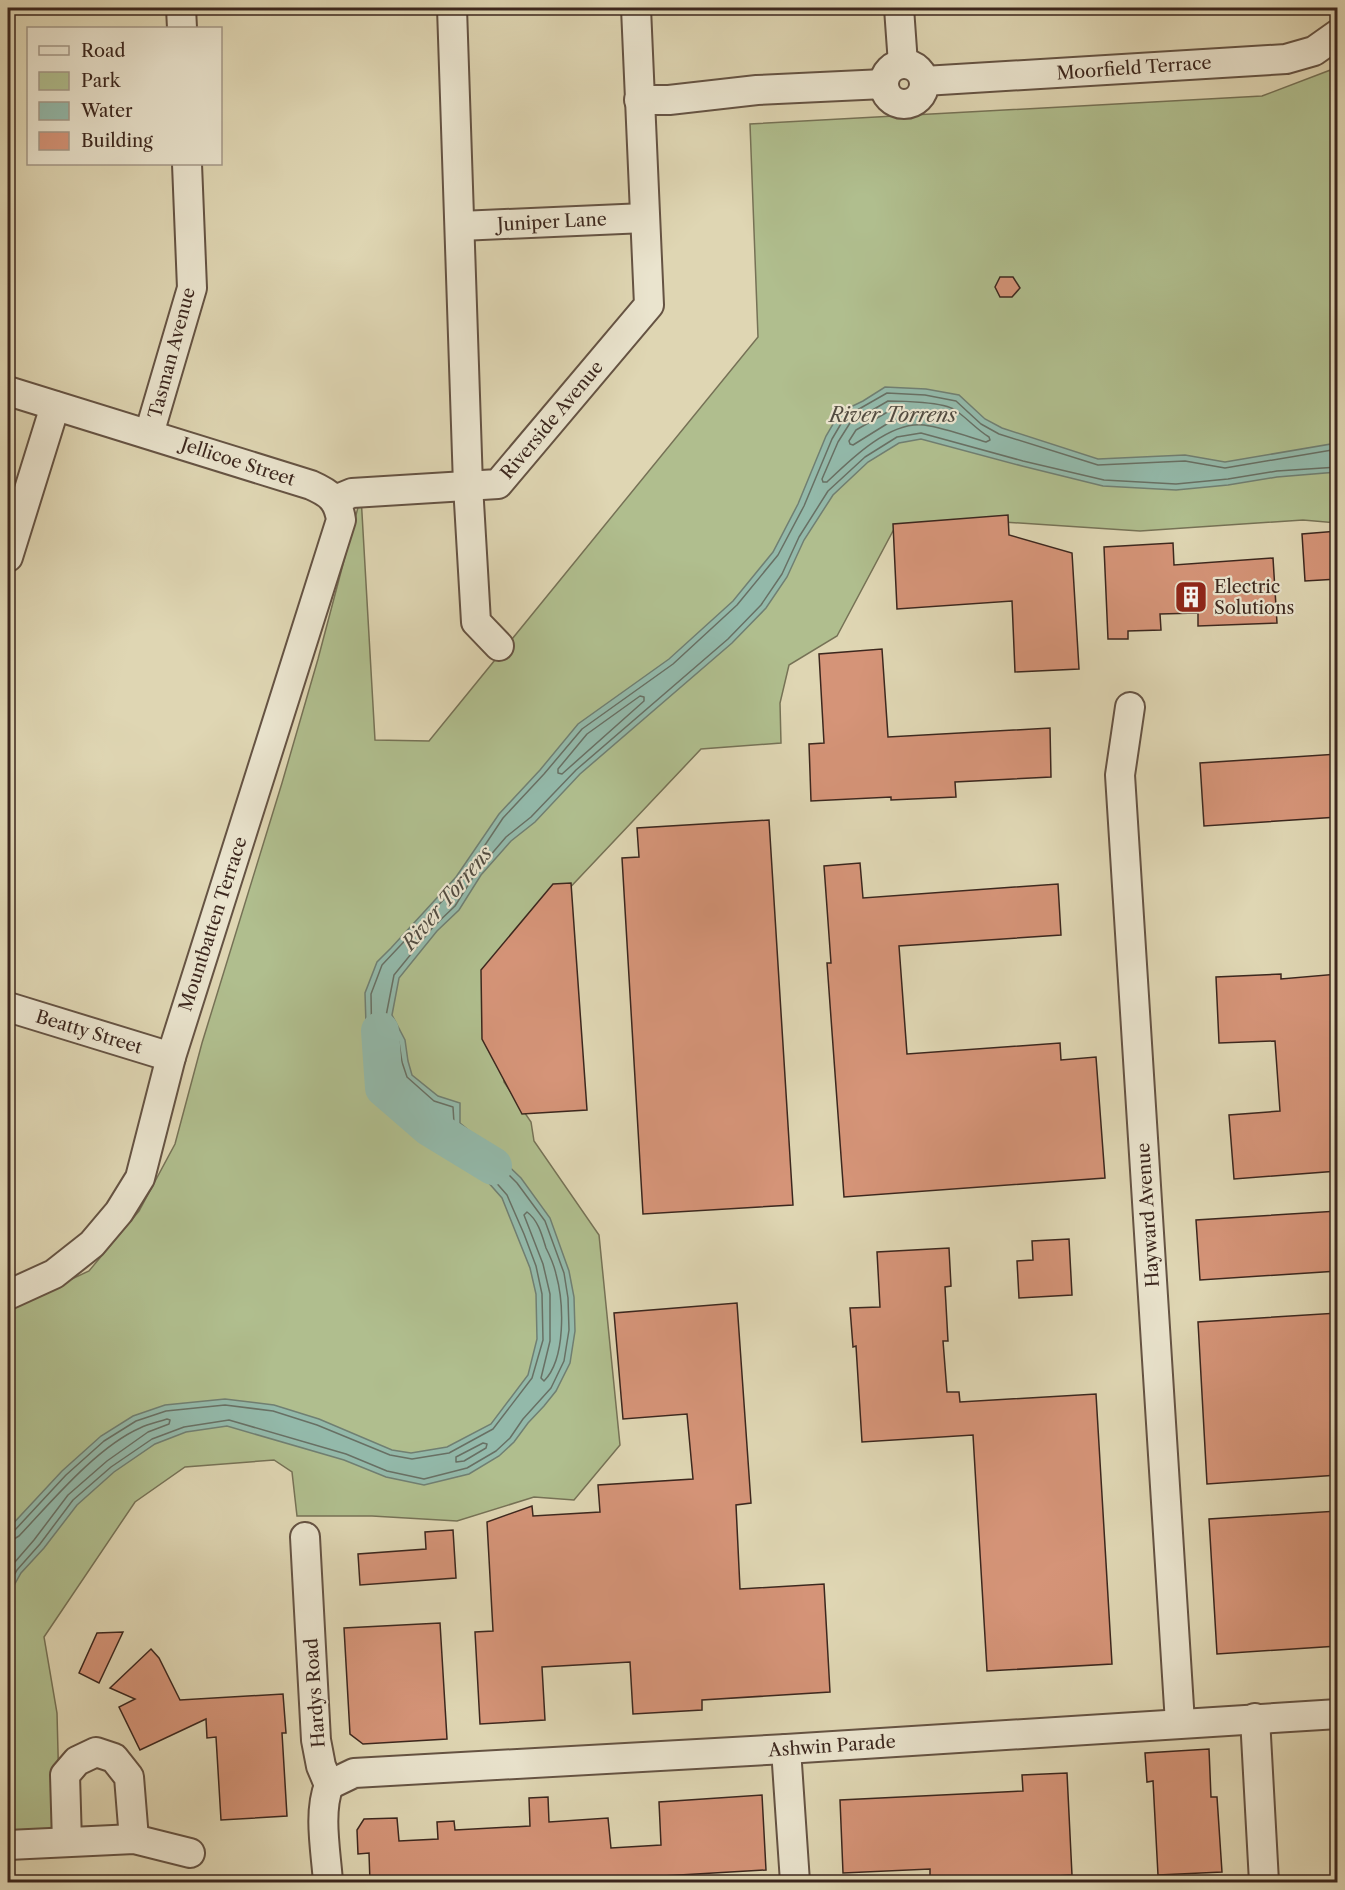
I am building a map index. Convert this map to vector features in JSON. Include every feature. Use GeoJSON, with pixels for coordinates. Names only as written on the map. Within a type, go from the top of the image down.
{"type":"FeatureCollection","features":[{"type":"Feature","properties":{"kind":"street"},"geometry":{"type":"LineString","coordinates":[[181,8],[182,27]]}},
{"type":"Feature","properties":{"kind":"street"},"geometry":{"type":"LineString","coordinates":[[452,8],[468,485],[476,622],[499,646]]}},
{"type":"Feature","properties":{"kind":"street","name":"Riverside Avenue"},"geometry":{"type":"LineString","coordinates":[[468,485],[498,484],[649,305],[636,8]]}},
{"type":"Feature","properties":{"kind":"street"},"geometry":{"type":"LineString","coordinates":[[899,8],[904,76]]}},
{"type":"Feature","properties":{"kind":"street","name":"Moorfield Terrace"},"geometry":{"type":"LineString","coordinates":[[639,100],[669,100],[904,76],[1286,59],[1314,51],[1338,34]]}},
{"type":"Feature","properties":{"kind":"street","name":"Tasman Avenue"},"geometry":{"type":"LineString","coordinates":[[149,434],[192,288],[187,165]]}},
{"type":"Feature","properties":{"kind":"street","name":"Juniper Lane"},"geometry":{"type":"LineString","coordinates":[[460,226],[645,218]]}},
{"type":"Feature","properties":{"kind":"street","name":"Jellicoe Street"},"geometry":{"type":"LineString","coordinates":[[8,391],[311,485],[335,500]]}},
{"type":"Feature","properties":{"kind":"street"},"geometry":{"type":"LineString","coordinates":[[8,557],[55,406]]}},
{"type":"Feature","properties":{"kind":"street"},"geometry":{"type":"LineString","coordinates":[[335,500],[352,493],[468,485]]}},
{"type":"Feature","properties":{"kind":"street","name":"Mountbatten Terrace"},"geometry":{"type":"LineString","coordinates":[[8,1295],[54,1274],[92,1244],[119,1212],[140,1178],[171,1057],[339,531],[340,509],[335,500]]}},
{"type":"Feature","properties":{"kind":"street","name":"Hayward Avenue"},"geometry":{"type":"LineString","coordinates":[[1130,707],[1120,775],[1180,1723]]}},
{"type":"Feature","properties":{"kind":"street","name":"Beatty Street"},"geometry":{"type":"LineString","coordinates":[[8,1007],[171,1057]]}},
{"type":"Feature","properties":{"kind":"street","name":"Hardys Road"},"geometry":{"type":"LineString","coordinates":[[305,1537],[316,1740],[321,1766],[329,1785]]}},
{"type":"Feature","properties":{"kind":"street","name":"Ashwin Parade"},"geometry":{"type":"LineString","coordinates":[[329,1785],[354,1773],[786,1749],[1338,1714]]}},
{"type":"Feature","properties":{"kind":"street"},"geometry":{"type":"LineString","coordinates":[[1255,1718],[1264,1882]]}},
{"type":"Feature","properties":{"kind":"street"},"geometry":{"type":"LineString","coordinates":[[786,1749],[795,1882]]}},
{"type":"Feature","properties":{"kind":"street"},"geometry":{"type":"LineString","coordinates":[[68,1842],[65,1775],[77,1761],[96,1752],[114,1758],[129,1778],[134,1839]]}},
{"type":"Feature","properties":{"kind":"street"},"geometry":{"type":"LineString","coordinates":[[328,1882],[323,1810],[324,1797],[329,1785]]}},
{"type":"Feature","properties":{"kind":"street"},"geometry":{"type":"LineString","coordinates":[[8,1845],[134,1839],[190,1853]]}},
{"type":"Feature","properties":{"kind":"green space"},"geometry":{"type":"Polygon","coordinates":[[[1337,65],[1337,523],[1303,520],[1140,531],[988,521],[893,531],[837,636],[789,665],[780,703],[781,743],[701,749],[493,969],[504,1082],[531,1122],[534,1141],[599,1235],[620,1445],[574,1500],[534,1497],[457,1521],[372,1516],[297,1516],[292,1472],[274,1460],[185,1467],[135,1502],[44,1637],[57,1713],[60,1829],[8,1830],[8,1309],[89,1271],[139,1211],[175,1144],[202,1043],[318,659],[361,496],[375,740],[429,741],[758,337],[750,124],[1262,96],[1333,69],[1337,65]]]}},
{"type":"Feature","properties":{"kind":"water","name":"River Torrens"},"geometry":{"type":"Polygon","coordinates":[[[885,387],[926,389],[959,395],[985,419],[1002,428],[1098,459],[1185,455],[1225,462],[1337,443],[1337,472],[1176,490],[1103,486],[921,439],[899,443],[868,462],[833,495],[804,540],[787,577],[766,608],[732,643],[580,774],[535,822],[511,841],[481,875],[459,910],[437,931],[399,978],[392,1015],[405,1040],[412,1075],[438,1096],[460,1103],[460,1123],[521,1178],[550,1218],[569,1271],[574,1297],[575,1331],[570,1363],[556,1391],[514,1442],[499,1456],[469,1474],[424,1485],[386,1477],[344,1460],[227,1426],[186,1432],[155,1444],[114,1472],[77,1505],[44,1548],[21,1573],[8,1596],[8,1529],[62,1471],[101,1436],[133,1416],[165,1405],[225,1399],[274,1405],[319,1419],[392,1450],[411,1453],[447,1447],[491,1424],[528,1375],[537,1339],[536,1294],[530,1268],[502,1198],[440,1128],[377,1078],[367,1057],[365,993],[377,962],[456,877],[499,814],[578,724],[669,659],[733,601],[773,552],[798,504],[826,436],[840,412],[885,387]]]}},
{"type":"Feature","properties":{"kind":"building"},"geometry":{"type":"Polygon","coordinates":[[[1000,277],[1013,277],[1020,288],[1012,297],[1000,297],[995,287],[1000,277]]]}},
{"type":"Feature","properties":{"kind":"building"},"geometry":{"type":"Polygon","coordinates":[[[1008,515],[1009,535],[1072,553],[1079,669],[1015,672],[1012,601],[897,609],[893,524],[1008,515]]]}},
{"type":"Feature","properties":{"kind":"building"},"geometry":{"type":"Polygon","coordinates":[[[1338,531],[1338,579],[1305,581],[1302,534],[1338,531]]]}},
{"type":"Feature","properties":{"kind":"building","name":"Electric Solutions"},"geometry":{"type":"Polygon","coordinates":[[[1173,543],[1174,565],[1273,558],[1277,623],[1198,626],[1198,613],[1160,614],[1161,630],[1128,631],[1128,639],[1108,639],[1104,547],[1173,543]]]}},
{"type":"Feature","properties":{"kind":"building"},"geometry":{"type":"Polygon","coordinates":[[[882,649],[888,737],[1050,728],[1051,777],[955,782],[956,797],[811,801],[809,744],[824,743],[819,654],[882,649]]]}},
{"type":"Feature","properties":{"kind":"building"},"geometry":{"type":"Polygon","coordinates":[[[1338,754],[1338,817],[1204,826],[1200,763],[1338,754]]]}},
{"type":"Feature","properties":{"kind":"building"},"geometry":{"type":"Polygon","coordinates":[[[769,820],[793,1205],[643,1214],[622,858],[639,857],[637,828],[769,820]]]}},
{"type":"Feature","properties":{"kind":"building"},"geometry":{"type":"Polygon","coordinates":[[[860,863],[863,898],[1058,884],[1061,935],[899,946],[907,1054],[1060,1043],[1061,1060],[1096,1057],[1105,1178],[844,1197],[827,963],[831,963],[824,866],[860,863]]]}},
{"type":"Feature","properties":{"kind":"building"},"geometry":{"type":"Polygon","coordinates":[[[571,883],[587,1110],[522,1114],[482,1039],[481,970],[553,884],[571,883]]]}},
{"type":"Feature","properties":{"kind":"building"},"geometry":{"type":"Polygon","coordinates":[[[1281,974],[1281,979],[1338,974],[1338,1171],[1234,1179],[1229,1115],[1280,1111],[1275,1041],[1219,1043],[1216,977],[1281,974]]]}},
{"type":"Feature","properties":{"kind":"building"},"geometry":{"type":"Polygon","coordinates":[[[1338,1211],[1338,1271],[1200,1280],[1196,1220],[1338,1211]]]}},
{"type":"Feature","properties":{"kind":"building"},"geometry":{"type":"Polygon","coordinates":[[[1069,1239],[1072,1295],[1019,1298],[1017,1261],[1033,1260],[1032,1241],[1069,1239]]]}},
{"type":"Feature","properties":{"kind":"building"},"geometry":{"type":"Polygon","coordinates":[[[949,1248],[951,1286],[945,1287],[948,1341],[943,1341],[947,1392],[959,1392],[960,1402],[1096,1394],[1112,1664],[987,1671],[973,1435],[862,1442],[856,1346],[853,1347],[850,1308],[880,1307],[877,1252],[949,1248]]]}},
{"type":"Feature","properties":{"kind":"building"},"geometry":{"type":"Polygon","coordinates":[[[737,1303],[751,1503],[736,1505],[740,1589],[824,1584],[830,1692],[702,1700],[702,1710],[633,1714],[630,1662],[542,1667],[545,1720],[480,1724],[475,1632],[493,1631],[487,1522],[532,1506],[533,1516],[600,1512],[598,1485],[693,1479],[687,1414],[623,1419],[614,1313],[737,1303]]]}},
{"type":"Feature","properties":{"kind":"building"},"geometry":{"type":"Polygon","coordinates":[[[1338,1313],[1338,1475],[1207,1484],[1198,1322],[1338,1313]]]}},
{"type":"Feature","properties":{"kind":"building"},"geometry":{"type":"Polygon","coordinates":[[[1338,1511],[1338,1646],[1217,1654],[1209,1519],[1338,1511]]]}},
{"type":"Feature","properties":{"kind":"building"},"geometry":{"type":"Polygon","coordinates":[[[453,1530],[456,1578],[360,1585],[358,1554],[426,1549],[425,1532],[453,1530]]]}},
{"type":"Feature","properties":{"kind":"building"},"geometry":{"type":"Polygon","coordinates":[[[440,1623],[447,1739],[363,1744],[350,1734],[344,1628],[440,1623]]]}},
{"type":"Feature","properties":{"kind":"building"},"geometry":{"type":"Polygon","coordinates":[[[123,1632],[99,1683],[79,1673],[97,1633],[123,1632]]]}},
{"type":"Feature","properties":{"kind":"building"},"geometry":{"type":"Polygon","coordinates":[[[151,1649],[159,1658],[180,1700],[283,1694],[286,1733],[282,1733],[287,1816],[221,1820],[216,1737],[207,1738],[206,1719],[140,1750],[119,1707],[135,1699],[110,1688],[151,1649]]]}},
{"type":"Feature","properties":{"kind":"building"},"geometry":{"type":"Polygon","coordinates":[[[1209,1749],[1211,1797],[1217,1797],[1222,1872],[1158,1875],[1153,1781],[1147,1782],[1145,1753],[1209,1749]]]}},
{"type":"Feature","properties":{"kind":"building"},"geometry":{"type":"Polygon","coordinates":[[[1067,1773],[1072,1875],[1026,1878],[1026,1882],[930,1882],[930,1869],[843,1873],[840,1800],[1023,1791],[1022,1775],[1067,1773]]]}},
{"type":"Feature","properties":{"kind":"building"},"geometry":{"type":"Polygon","coordinates":[[[762,1795],[766,1870],[663,1876],[663,1882],[370,1882],[369,1853],[358,1854],[357,1830],[364,1819],[397,1818],[399,1841],[438,1839],[437,1822],[454,1821],[455,1830],[530,1826],[529,1798],[548,1797],[549,1822],[608,1818],[611,1848],[661,1845],[659,1802],[762,1795]]]}},
{"type":"Feature","properties":{"kind":"waterway","name":"River Torrens"},"geometry":{"type":"LineString","coordinates":[[380,1031],[384,1088],[429,1127],[493,1166]]}},
{"type":"Feature","properties":{"kind":"place","name":"Electric Solutions"},"geometry":{"type":"Point","coordinates":[1191,597]}}]}
